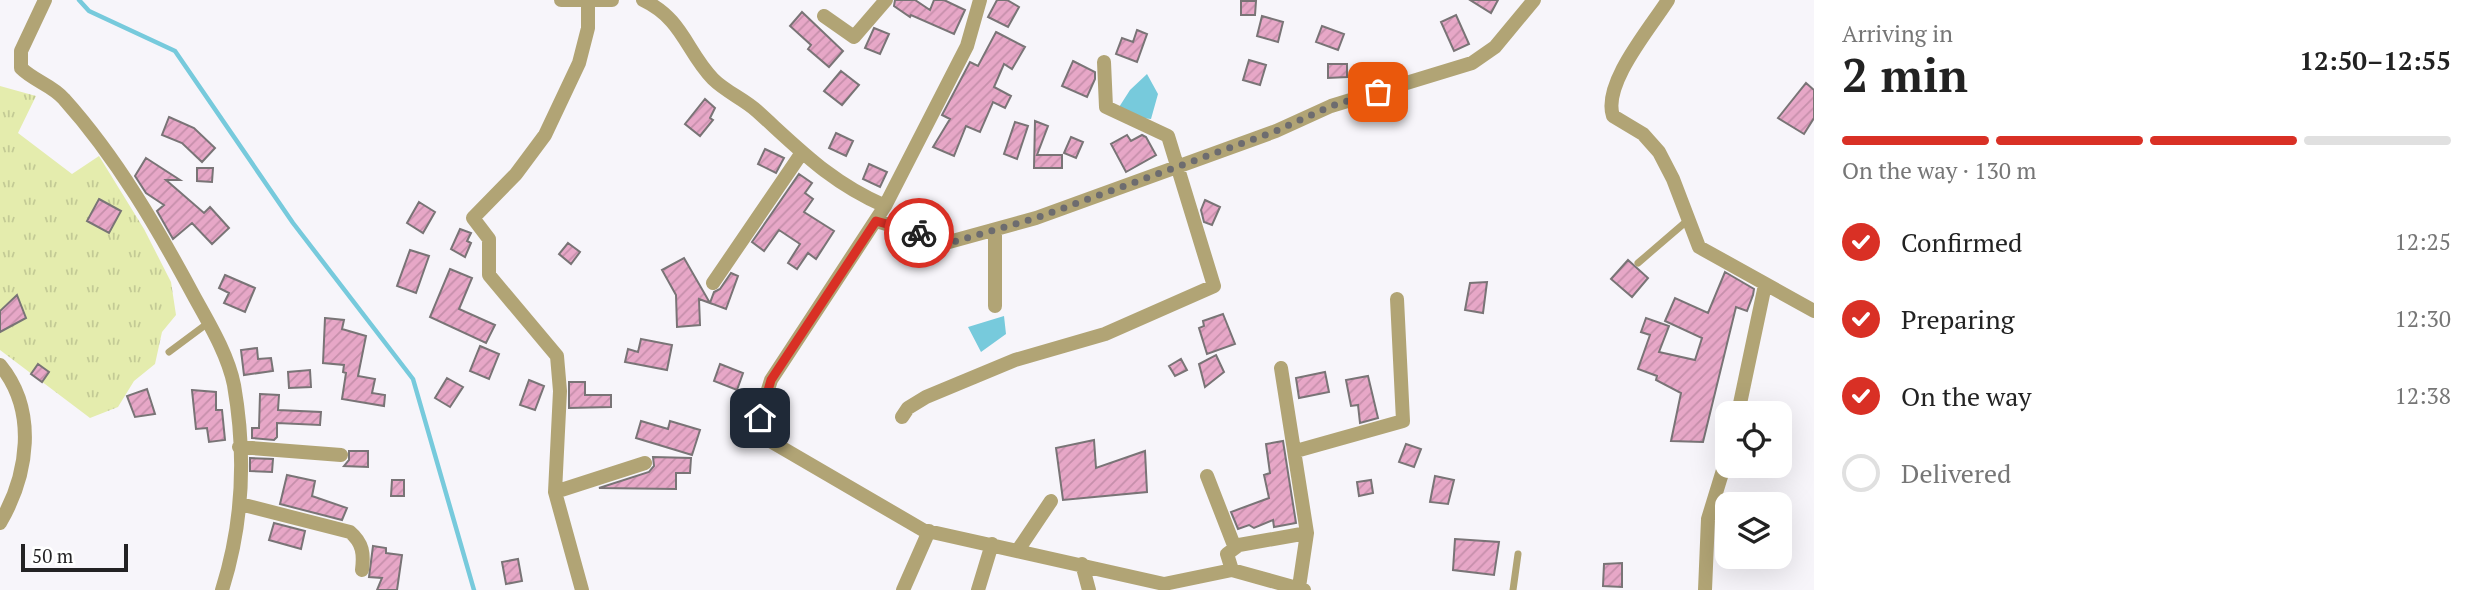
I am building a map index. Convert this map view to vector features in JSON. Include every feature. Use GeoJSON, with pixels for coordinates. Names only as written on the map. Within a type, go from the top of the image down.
{"type":"FeatureCollection","features":[{"type":"Feature","properties":{"kind":"street"},"geometry":{"type":"LineString","coordinates":[[45,0],[21,51],[21,68],[34,80],[51,87],[62,97],[102,146],[164,240],[229,367],[242,489],[232,559],[222,590]]}},
{"type":"Feature","properties":{"kind":"street"},"geometry":{"type":"LineString","coordinates":[[561,0],[612,0]]}},
{"type":"Feature","properties":{"kind":"street"},"geometry":{"type":"LineString","coordinates":[[643,0],[659,8],[678,26],[713,79],[755,109],[801,154],[853,192],[885,206]]}},
{"type":"Feature","properties":{"kind":"street"},"geometry":{"type":"LineString","coordinates":[[824,16],[854,37],[886,0]]}},
{"type":"Feature","properties":{"kind":"street"},"geometry":{"type":"LineString","coordinates":[[980,0],[967,46],[885,206],[771,380],[760,418],[765,438],[929,531],[1164,584],[1232,570],[1301,588],[1307,533],[1281,368]]}},
{"type":"Feature","properties":{"kind":"street"},"geometry":{"type":"LineString","coordinates":[[876,221],[949,242],[995,230],[1276,131],[1331,106],[1472,63],[1495,47],[1534,0]]}},
{"type":"Feature","properties":{"kind":"street"},"geometry":{"type":"LineString","coordinates":[[1668,0],[1617,79],[1610,106],[1615,118],[1643,134],[1659,152],[1695,239],[1703,250],[1814,311]]}},
{"type":"Feature","properties":{"kind":"street"},"geometry":{"type":"LineString","coordinates":[[582,590],[555,492],[560,391],[556,356],[489,275],[489,239],[473,218],[516,174],[545,135],[579,63],[588,28],[587,1]]}},
{"type":"Feature","properties":{"kind":"street"},"geometry":{"type":"LineString","coordinates":[[909,409],[1015,360],[1105,334],[1212,289],[1214,279],[1168,136],[1106,107],[1104,62]]}},
{"type":"Feature","properties":{"kind":"street"},"geometry":{"type":"LineString","coordinates":[[713,283],[801,154]]}},
{"type":"Feature","properties":{"kind":"street"},"geometry":{"type":"LineString","coordinates":[[995,230],[995,306]]}},
{"type":"Feature","properties":{"kind":"street"},"geometry":{"type":"LineString","coordinates":[[1741,401],[1765,285]]}},
{"type":"Feature","properties":{"kind":"street"},"geometry":{"type":"LineString","coordinates":[[1296,452],[1403,421],[1397,299]]}},
{"type":"Feature","properties":{"kind":"street"},"geometry":{"type":"LineString","coordinates":[[0,365],[19,397],[26,450],[20,483],[0,523]]}},
{"type":"Feature","properties":{"kind":"street"},"geometry":{"type":"LineString","coordinates":[[239,447],[341,455]]}},
{"type":"Feature","properties":{"kind":"street"},"geometry":{"type":"LineString","coordinates":[[555,492],[645,463]]}},
{"type":"Feature","properties":{"kind":"street"},"geometry":{"type":"LineString","coordinates":[[1207,476],[1235,548]]}},
{"type":"Feature","properties":{"kind":"street"},"geometry":{"type":"LineString","coordinates":[[1705,590],[1708,519],[1721,478]]}},
{"type":"Feature","properties":{"kind":"street"},"geometry":{"type":"LineString","coordinates":[[1018,550],[1051,501]]}},
{"type":"Feature","properties":{"kind":"street"},"geometry":{"type":"LineString","coordinates":[[240,504],[350,532],[358,539],[364,553],[362,570]]}},
{"type":"Feature","properties":{"kind":"street"},"geometry":{"type":"LineString","coordinates":[[903,590],[929,531]]}},
{"type":"Feature","properties":{"kind":"street"},"geometry":{"type":"LineString","coordinates":[[1232,570],[1227,554],[1235,548],[1307,533]]}},
{"type":"Feature","properties":{"kind":"street"},"geometry":{"type":"LineString","coordinates":[[978,590],[992,544]]}},
{"type":"Feature","properties":{"kind":"street"},"geometry":{"type":"LineString","coordinates":[[1082,564],[1089,590]]}},
{"type":"Feature","properties":{"kind":"lane"},"geometry":{"type":"LineString","coordinates":[[1638,263],[1688,220]]}},
{"type":"Feature","properties":{"kind":"lane"},"geometry":{"type":"LineString","coordinates":[[169,352],[208,323]]}},
{"type":"Feature","properties":{"kind":"lane"},"geometry":{"type":"LineString","coordinates":[[1513,590],[1518,554]]}},
{"type":"Feature","properties":{"kind":"green space"},"geometry":{"type":"Polygon","coordinates":[[[0,86],[36,96],[18,133],[72,174],[99,156],[144,229],[171,282],[176,315],[162,332],[155,364],[134,381],[118,407],[90,418],[0,350],[0,86]]]}},
{"type":"Feature","properties":{"kind":"water"},"geometry":{"type":"Polygon","coordinates":[[[1147,74],[1158,94],[1151,119],[1114,115],[1130,90],[1147,74]]]}},
{"type":"Feature","properties":{"kind":"water"},"geometry":{"type":"Polygon","coordinates":[[[1004,316],[1006,334],[981,352],[968,327],[1004,316]]]}},
{"type":"Feature","properties":{"kind":"building"},"geometry":{"type":"Polygon","coordinates":[[[895,0],[915,0],[930,10],[934,0],[944,0],[965,10],[954,34],[911,15],[910,17],[894,6],[895,0]]]}},
{"type":"Feature","properties":{"kind":"building"},"geometry":{"type":"Polygon","coordinates":[[[997,0],[1007,0],[1019,7],[1008,27],[988,17],[997,0]]]}},
{"type":"Feature","properties":{"kind":"building"},"geometry":{"type":"Polygon","coordinates":[[[1470,0],[1498,0],[1491,13],[1470,0]]]}},
{"type":"Feature","properties":{"kind":"building"},"geometry":{"type":"Polygon","coordinates":[[[1241,1],[1256,1],[1255,15],[1241,15],[1241,1]]]}},
{"type":"Feature","properties":{"kind":"building"},"geometry":{"type":"Polygon","coordinates":[[[802,12],[843,51],[829,67],[808,49],[811,45],[790,26],[802,12]]]}},
{"type":"Feature","properties":{"kind":"building"},"geometry":{"type":"Polygon","coordinates":[[[1456,15],[1469,44],[1454,51],[1441,22],[1456,15]]]}},
{"type":"Feature","properties":{"kind":"building"},"geometry":{"type":"Polygon","coordinates":[[[1262,16],[1283,22],[1278,42],[1257,36],[1262,16]]]}},
{"type":"Feature","properties":{"kind":"building"},"geometry":{"type":"Polygon","coordinates":[[[1322,26],[1344,34],[1338,50],[1316,42],[1322,26]]]}},
{"type":"Feature","properties":{"kind":"building"},"geometry":{"type":"Polygon","coordinates":[[[874,28],[889,34],[880,54],[865,48],[874,28]]]}},
{"type":"Feature","properties":{"kind":"building"},"geometry":{"type":"Polygon","coordinates":[[[1137,30],[1147,34],[1137,62],[1116,54],[1122,38],[1133,42],[1137,30]]]}},
{"type":"Feature","properties":{"kind":"building"},"geometry":{"type":"Polygon","coordinates":[[[996,32],[1025,47],[1012,69],[1004,64],[994,87],[1011,96],[1005,108],[993,102],[980,132],[966,126],[954,156],[933,147],[950,119],[942,115],[970,62],[978,66],[996,32]]]}},
{"type":"Feature","properties":{"kind":"building"},"geometry":{"type":"Polygon","coordinates":[[[1249,60],[1266,65],[1260,85],[1243,80],[1249,60]]]}},
{"type":"Feature","properties":{"kind":"building"},"geometry":{"type":"Polygon","coordinates":[[[1073,61],[1095,72],[1095,79],[1087,97],[1062,86],[1073,61]]]}},
{"type":"Feature","properties":{"kind":"building"},"geometry":{"type":"Polygon","coordinates":[[[1328,64],[1347,64],[1347,77],[1328,78],[1328,64]]]}},
{"type":"Feature","properties":{"kind":"building"},"geometry":{"type":"Polygon","coordinates":[[[841,71],[859,85],[842,105],[824,91],[841,71]]]}},
{"type":"Feature","properties":{"kind":"building"},"geometry":{"type":"Polygon","coordinates":[[[1806,83],[1814,90],[1814,118],[1804,134],[1778,118],[1806,83]]]}},
{"type":"Feature","properties":{"kind":"building"},"geometry":{"type":"Polygon","coordinates":[[[705,99],[715,108],[710,118],[713,120],[700,136],[685,124],[705,99]]]}},
{"type":"Feature","properties":{"kind":"building"},"geometry":{"type":"Polygon","coordinates":[[[169,117],[194,128],[215,148],[202,162],[182,143],[162,135],[169,117]]]}},
{"type":"Feature","properties":{"kind":"building"},"geometry":{"type":"Polygon","coordinates":[[[1035,121],[1048,126],[1037,155],[1062,155],[1062,168],[1034,168],[1035,121]]]}},
{"type":"Feature","properties":{"kind":"building"},"geometry":{"type":"Polygon","coordinates":[[[1015,122],[1028,126],[1017,159],[1004,154],[1015,122]]]}},
{"type":"Feature","properties":{"kind":"building"},"geometry":{"type":"Polygon","coordinates":[[[836,133],[853,141],[846,156],[829,148],[836,133]]]}},
{"type":"Feature","properties":{"kind":"building"},"geometry":{"type":"Polygon","coordinates":[[[1127,135],[1131,141],[1142,135],[1146,137],[1156,155],[1126,172],[1111,144],[1127,135]]]}},
{"type":"Feature","properties":{"kind":"building"},"geometry":{"type":"Polygon","coordinates":[[[1071,137],[1083,142],[1076,158],[1064,153],[1071,137]]]}},
{"type":"Feature","properties":{"kind":"building"},"geometry":{"type":"Polygon","coordinates":[[[765,149],[784,158],[776,173],[758,164],[765,149]]]}},
{"type":"Feature","properties":{"kind":"building"},"geometry":{"type":"Polygon","coordinates":[[[146,158],[180,180],[166,180],[204,213],[210,207],[229,228],[212,244],[192,223],[173,239],[157,211],[164,205],[146,193],[135,176],[146,158]]]}},
{"type":"Feature","properties":{"kind":"building"},"geometry":{"type":"Polygon","coordinates":[[[869,164],[887,172],[880,187],[863,179],[869,164]]]}},
{"type":"Feature","properties":{"kind":"building"},"geometry":{"type":"Polygon","coordinates":[[[197,168],[213,168],[212,182],[197,181],[197,168]]]}},
{"type":"Feature","properties":{"kind":"building"},"geometry":{"type":"Polygon","coordinates":[[[799,174],[812,183],[805,193],[813,199],[804,212],[834,231],[816,259],[808,253],[797,269],[788,263],[800,244],[779,230],[764,251],[752,242],[799,174]]]}},
{"type":"Feature","properties":{"kind":"building"},"geometry":{"type":"Polygon","coordinates":[[[99,199],[121,211],[109,233],[87,221],[99,199]]]}},
{"type":"Feature","properties":{"kind":"building"},"geometry":{"type":"Polygon","coordinates":[[[1205,200],[1220,207],[1212,225],[1204,222],[1201,210],[1205,200]]]}},
{"type":"Feature","properties":{"kind":"building"},"geometry":{"type":"Polygon","coordinates":[[[419,202],[435,212],[423,233],[407,223],[419,202]]]}},
{"type":"Feature","properties":{"kind":"building"},"geometry":{"type":"Polygon","coordinates":[[[460,229],[471,233],[467,241],[471,243],[465,257],[451,249],[460,229]]]}},
{"type":"Feature","properties":{"kind":"building"},"geometry":{"type":"Polygon","coordinates":[[[568,243],[580,252],[571,264],[559,254],[568,243]]]}},
{"type":"Feature","properties":{"kind":"building"},"geometry":{"type":"Polygon","coordinates":[[[410,250],[429,256],[416,293],[397,286],[410,250]]]}},
{"type":"Feature","properties":{"kind":"building"},"geometry":{"type":"Polygon","coordinates":[[[684,258],[710,303],[699,299],[700,325],[677,327],[676,295],[662,270],[684,258]]]}},
{"type":"Feature","properties":{"kind":"building"},"geometry":{"type":"Polygon","coordinates":[[[1628,260],[1648,278],[1632,297],[1611,279],[1628,260]]]}},
{"type":"Feature","properties":{"kind":"building"},"geometry":{"type":"Polygon","coordinates":[[[450,269],[472,278],[459,309],[495,325],[486,343],[430,317],[450,269]]]}},
{"type":"Feature","properties":{"kind":"building"},"geometry":{"type":"Polygon","coordinates":[[[1725,272],[1754,289],[1753,295],[1747,311],[1736,307],[1703,442],[1671,441],[1681,393],[1656,380],[1657,376],[1638,369],[1650,335],[1641,332],[1646,318],[1669,326],[1659,352],[1695,360],[1702,338],[1665,321],[1675,298],[1708,313],[1725,272]]]}},
{"type":"Feature","properties":{"kind":"building"},"geometry":{"type":"Polygon","coordinates":[[[731,273],[738,276],[726,309],[710,303],[714,292],[720,289],[731,273]]]}},
{"type":"Feature","properties":{"kind":"building"},"geometry":{"type":"Polygon","coordinates":[[[225,275],[255,288],[245,312],[224,303],[229,293],[219,288],[225,275]]]}},
{"type":"Feature","properties":{"kind":"building"},"geometry":{"type":"Polygon","coordinates":[[[1487,282],[1483,313],[1465,310],[1470,283],[1487,282]]]}},
{"type":"Feature","properties":{"kind":"building"},"geometry":{"type":"Polygon","coordinates":[[[17,295],[26,318],[0,332],[0,311],[17,295]]]}},
{"type":"Feature","properties":{"kind":"building"},"geometry":{"type":"Polygon","coordinates":[[[1223,314],[1235,344],[1207,354],[1199,328],[1204,326],[1203,321],[1223,314]]]}},
{"type":"Feature","properties":{"kind":"building"},"geometry":{"type":"Polygon","coordinates":[[[325,318],[344,320],[342,329],[366,336],[358,376],[375,379],[372,393],[385,395],[384,406],[342,399],[346,373],[343,372],[344,365],[323,363],[325,318]]]}},
{"type":"Feature","properties":{"kind":"building"},"geometry":{"type":"Polygon","coordinates":[[[641,339],[672,345],[667,370],[625,362],[628,349],[638,352],[641,339]]]}},
{"type":"Feature","properties":{"kind":"building"},"geometry":{"type":"Polygon","coordinates":[[[480,346],[499,354],[489,379],[470,371],[480,346]]]}},
{"type":"Feature","properties":{"kind":"building"},"geometry":{"type":"Polygon","coordinates":[[[257,348],[258,359],[271,358],[273,371],[244,375],[241,350],[257,348]]]}},
{"type":"Feature","properties":{"kind":"building"},"geometry":{"type":"Polygon","coordinates":[[[1216,355],[1224,372],[1205,387],[1199,364],[1216,355]]]}},
{"type":"Feature","properties":{"kind":"building"},"geometry":{"type":"Polygon","coordinates":[[[1181,359],[1187,370],[1175,376],[1169,366],[1181,359]]]}},
{"type":"Feature","properties":{"kind":"building"},"geometry":{"type":"Polygon","coordinates":[[[38,364],[49,372],[42,382],[31,374],[38,364]]]}},
{"type":"Feature","properties":{"kind":"building"},"geometry":{"type":"Polygon","coordinates":[[[720,364],[743,373],[737,390],[714,381],[720,364]]]}},
{"type":"Feature","properties":{"kind":"building"},"geometry":{"type":"Polygon","coordinates":[[[310,370],[311,387],[289,388],[288,372],[310,370]]]}},
{"type":"Feature","properties":{"kind":"building"},"geometry":{"type":"Polygon","coordinates":[[[1325,372],[1329,392],[1299,398],[1296,378],[1325,372]]]}},
{"type":"Feature","properties":{"kind":"building"},"geometry":{"type":"Polygon","coordinates":[[[1368,376],[1378,418],[1360,423],[1358,405],[1351,406],[1346,380],[1368,376]]]}},
{"type":"Feature","properties":{"kind":"building"},"geometry":{"type":"Polygon","coordinates":[[[447,378],[463,387],[450,407],[435,398],[447,378]]]}},
{"type":"Feature","properties":{"kind":"building"},"geometry":{"type":"Polygon","coordinates":[[[529,380],[544,386],[535,410],[520,405],[529,380]]]}},
{"type":"Feature","properties":{"kind":"building"},"geometry":{"type":"Polygon","coordinates":[[[569,382],[585,382],[585,395],[611,395],[611,407],[569,408],[569,382]]]}},
{"type":"Feature","properties":{"kind":"building"},"geometry":{"type":"Polygon","coordinates":[[[147,389],[155,414],[135,417],[127,396],[147,389]]]}},
{"type":"Feature","properties":{"kind":"building"},"geometry":{"type":"Polygon","coordinates":[[[192,390],[216,392],[216,410],[222,410],[225,440],[209,442],[207,428],[196,429],[192,390]]]}},
{"type":"Feature","properties":{"kind":"building"},"geometry":{"type":"Polygon","coordinates":[[[260,394],[279,395],[278,410],[321,412],[320,425],[277,423],[277,437],[274,440],[252,438],[252,428],[259,428],[260,394]]]}},
{"type":"Feature","properties":{"kind":"building"},"geometry":{"type":"Polygon","coordinates":[[[641,421],[668,429],[670,421],[700,430],[692,455],[636,438],[641,421]]]}},
{"type":"Feature","properties":{"kind":"building"},"geometry":{"type":"Polygon","coordinates":[[[1094,440],[1096,468],[1145,451],[1147,492],[1063,500],[1056,448],[1094,440]]]}},
{"type":"Feature","properties":{"kind":"building"},"geometry":{"type":"Polygon","coordinates":[[[1283,441],[1296,523],[1274,527],[1273,520],[1254,528],[1249,525],[1238,529],[1231,512],[1269,498],[1264,475],[1270,473],[1266,444],[1283,441]]]}},
{"type":"Feature","properties":{"kind":"building"},"geometry":{"type":"Polygon","coordinates":[[[1406,444],[1421,449],[1414,467],[1399,462],[1406,444]]]}},
{"type":"Feature","properties":{"kind":"building"},"geometry":{"type":"Polygon","coordinates":[[[349,451],[368,451],[368,467],[344,466],[349,460],[349,451]]]}},
{"type":"Feature","properties":{"kind":"building"},"geometry":{"type":"Polygon","coordinates":[[[653,457],[691,458],[690,473],[676,473],[676,489],[599,488],[649,472],[654,466],[653,457]]]}},
{"type":"Feature","properties":{"kind":"building"},"geometry":{"type":"Polygon","coordinates":[[[250,458],[273,459],[272,472],[250,471],[250,458]]]}},
{"type":"Feature","properties":{"kind":"building"},"geometry":{"type":"Polygon","coordinates":[[[287,475],[315,481],[312,496],[347,508],[342,520],[280,504],[287,475]]]}},
{"type":"Feature","properties":{"kind":"building"},"geometry":{"type":"Polygon","coordinates":[[[1435,476],[1454,480],[1448,504],[1430,502],[1435,476]]]}},
{"type":"Feature","properties":{"kind":"building"},"geometry":{"type":"Polygon","coordinates":[[[392,480],[404,480],[404,496],[391,496],[392,480]]]}},
{"type":"Feature","properties":{"kind":"building"},"geometry":{"type":"Polygon","coordinates":[[[1371,480],[1373,493],[1359,496],[1357,482],[1371,480]]]}},
{"type":"Feature","properties":{"kind":"building"},"geometry":{"type":"Polygon","coordinates":[[[274,523],[305,531],[301,549],[269,540],[274,523]]]}},
{"type":"Feature","properties":{"kind":"building"},"geometry":{"type":"Polygon","coordinates":[[[1455,539],[1499,542],[1494,575],[1453,570],[1455,539]]]}},
{"type":"Feature","properties":{"kind":"building"},"geometry":{"type":"Polygon","coordinates":[[[373,546],[386,548],[386,553],[402,555],[397,590],[377,590],[382,578],[369,577],[373,546]]]}},
{"type":"Feature","properties":{"kind":"building"},"geometry":{"type":"Polygon","coordinates":[[[518,559],[522,581],[506,584],[502,562],[518,559]]]}},
{"type":"Feature","properties":{"kind":"building"},"geometry":{"type":"Polygon","coordinates":[[[1622,563],[1622,587],[1603,586],[1604,564],[1622,563]]]}},
{"type":"Feature","properties":{"kind":"waterway"},"geometry":{"type":"LineString","coordinates":[[79,0],[89,11],[175,51],[293,223],[413,379],[474,590]]}},
{"type":"Feature","properties":{"kind":"way so far"},"geometry":{"type":"LineString","coordinates":[[919,233],[953,242],[1036,218],[1276,131],[1331,106],[1378,92]]}},
{"type":"Feature","properties":{"kind":"route"},"geometry":{"type":"LineString","coordinates":[[760,418],[771,380],[876,221],[919,233]]}}]}
